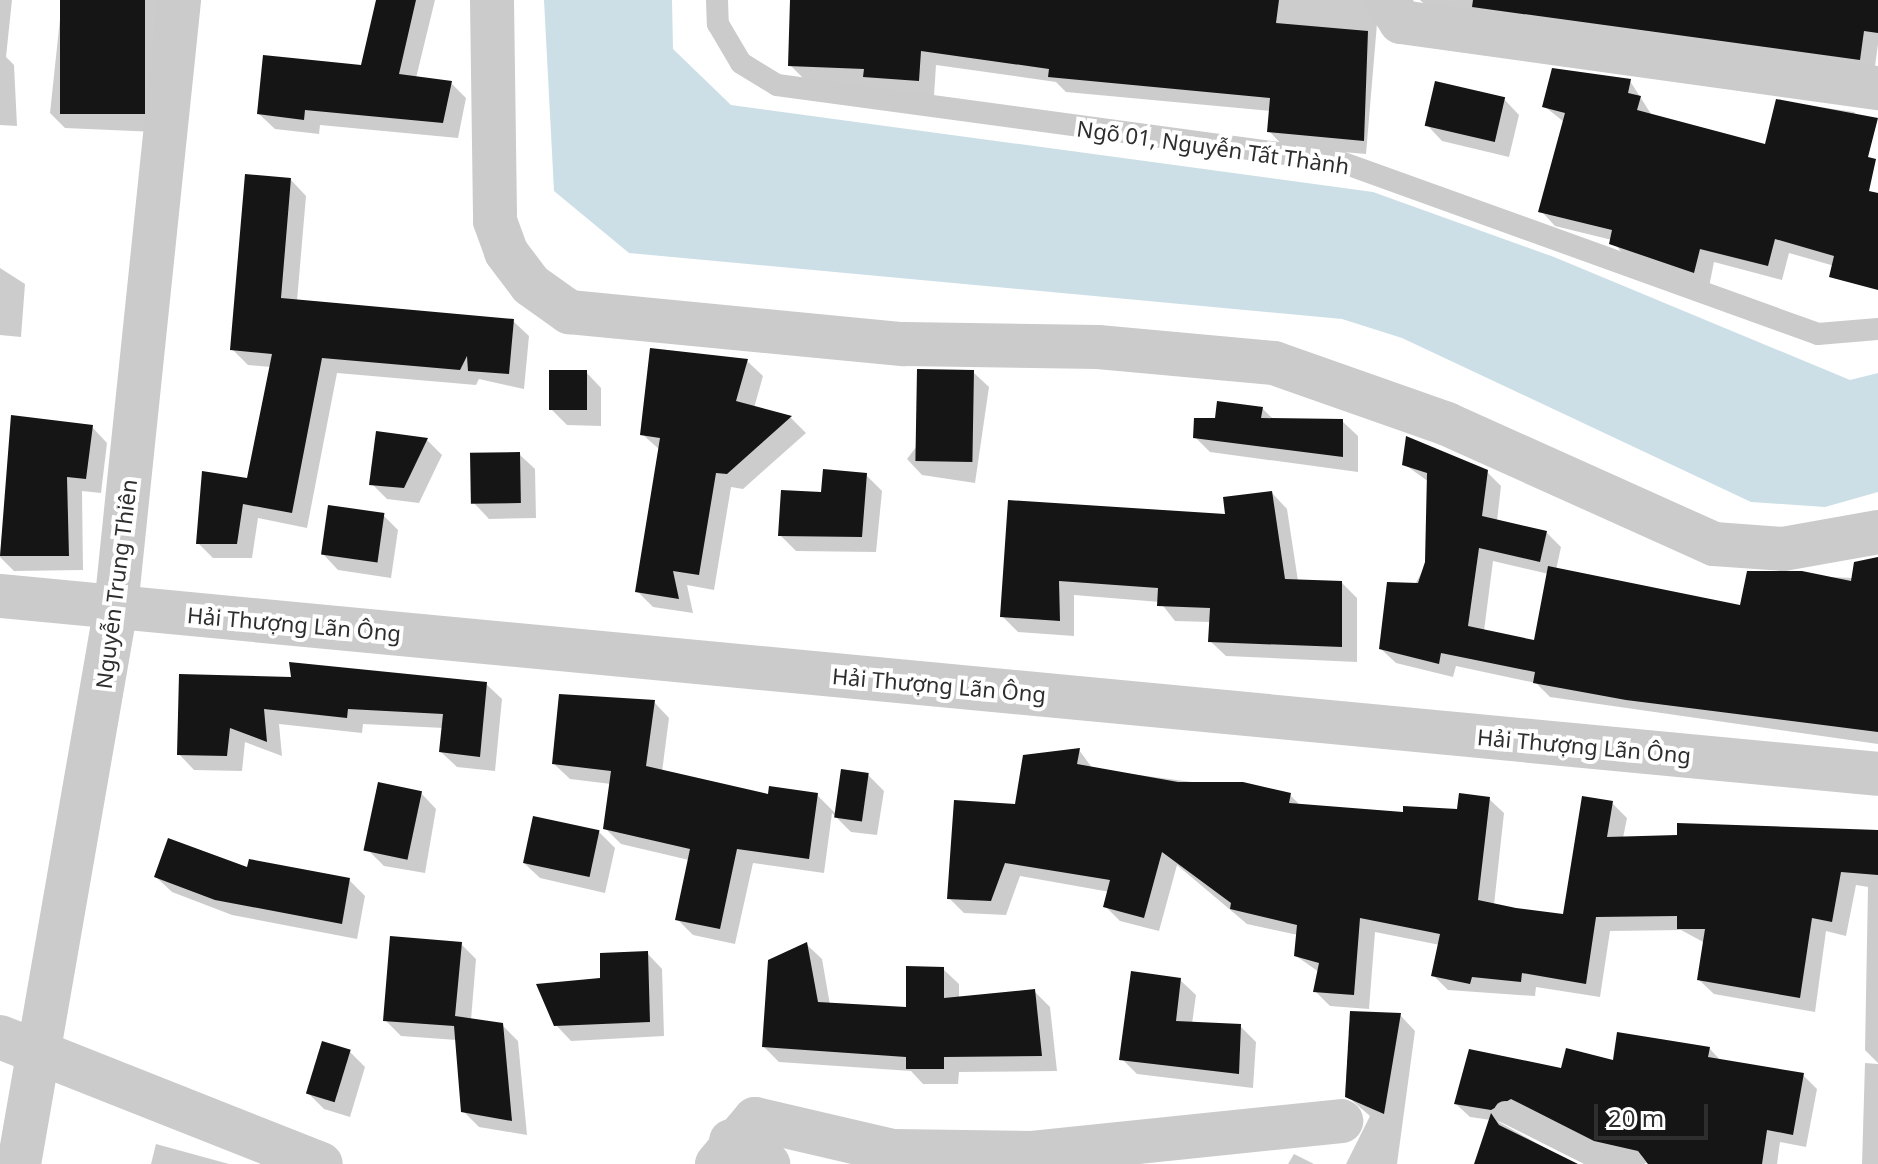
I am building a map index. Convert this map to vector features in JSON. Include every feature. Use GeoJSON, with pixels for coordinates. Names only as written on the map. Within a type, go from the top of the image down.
{"type":"FeatureCollection","features":[{"type":"Feature","properties":{"kind":"street","name":"Nguyễn Trung Thiên"},"geometry":{"type":"LineString","coordinates":[[19,1164],[42,1059],[116,607],[179,0]]}},
{"type":"Feature","properties":{"kind":"street"},"geometry":{"type":"LineString","coordinates":[[492,0],[495,221],[506,252],[531,285],[569,312],[904,344],[1098,347],[1274,363],[1447,424],[1714,544],[1783,549],[1878,532]]}},
{"type":"Feature","properties":{"kind":"street"},"geometry":{"type":"LineString","coordinates":[[1388,6],[1401,22],[1878,88]]}},
{"type":"Feature","properties":{"kind":"street","name":"Hải Thượng Lãn Ông"},"geometry":{"type":"LineString","coordinates":[[0,596],[1878,774]]}},
{"type":"Feature","properties":{"kind":"street"},"geometry":{"type":"LineString","coordinates":[[0,1037],[42,1059],[321,1164]]}},
{"type":"Feature","properties":{"kind":"street"},"geometry":{"type":"LineString","coordinates":[[768,1164],[724,1153],[755,1119],[893,1151],[1056,1158],[1341,1121]]}},
{"type":"Feature","properties":{"kind":"lane","name":"Ngõ 01, Nguyễn Tất Thành"},"geometry":{"type":"LineString","coordinates":[[717,0],[718,24],[741,63],[777,85],[1338,161],[1818,334],[1878,329]]}},
{"type":"Feature","properties":{"kind":"lane"},"geometry":{"type":"LineString","coordinates":[[1505,1112],[1589,1154],[1634,1164]]}},
{"type":"Feature","properties":{"kind":"shaded area"},"geometry":{"type":"Polygon","coordinates":[[[544,0],[672,0],[673,49],[731,105],[1373,192],[1554,257],[1850,380],[1878,373],[1878,492],[1825,507],[1751,502],[1402,338],[1342,319],[629,253],[554,191],[544,0]]]}},
{"type":"Feature","properties":{"kind":"building"},"geometry":{"type":"Polygon","coordinates":[[[60,0],[145,0],[145,114],[60,114],[60,0]]]}},
{"type":"Feature","properties":{"kind":"building"},"geometry":{"type":"Polygon","coordinates":[[[376,0],[416,0],[399,74],[452,81],[443,123],[305,110],[304,120],[257,114],[263,55],[361,65],[376,0]]]}},
{"type":"Feature","properties":{"kind":"building"},"geometry":{"type":"Polygon","coordinates":[[[790,0],[1279,0],[1276,23],[1368,31],[1364,141],[1267,132],[1270,98],[1048,77],[1049,69],[921,51],[919,81],[863,77],[864,69],[788,66],[790,0]]]}},
{"type":"Feature","properties":{"kind":"building"},"geometry":{"type":"Polygon","coordinates":[[[1473,0],[1878,0],[1878,33],[1864,31],[1860,60],[1472,7],[1473,0]]]}},
{"type":"Feature","properties":{"kind":"building"},"geometry":{"type":"Polygon","coordinates":[[[1552,68],[1631,79],[1628,93],[1641,96],[1637,110],[1765,144],[1776,99],[1878,118],[1868,157],[1876,159],[1869,191],[1878,193],[1878,290],[1829,277],[1834,256],[1775,239],[1768,266],[1700,249],[1694,273],[1609,244],[1612,230],[1538,212],[1565,113],[1542,107],[1552,68]]]}},
{"type":"Feature","properties":{"kind":"building"},"geometry":{"type":"Polygon","coordinates":[[[1435,81],[1505,97],[1495,142],[1425,126],[1435,81]]]}},
{"type":"Feature","properties":{"kind":"building"},"geometry":{"type":"Polygon","coordinates":[[[245,174],[291,178],[281,298],[514,319],[509,374],[468,371],[467,356],[460,370],[322,358],[292,513],[243,504],[237,544],[196,544],[202,471],[247,478],[272,354],[230,350],[245,174]]]}},
{"type":"Feature","properties":{"kind":"building"},"geometry":{"type":"Polygon","coordinates":[[[650,348],[748,359],[736,401],[792,416],[727,474],[716,473],[699,575],[673,571],[679,599],[635,592],[660,438],[640,435],[650,348]]]}},
{"type":"Feature","properties":{"kind":"building"},"geometry":{"type":"Polygon","coordinates":[[[917,369],[974,370],[972,462],[915,461],[917,369]]]}},
{"type":"Feature","properties":{"kind":"building"},"geometry":{"type":"Polygon","coordinates":[[[549,370],[587,370],[587,410],[549,410],[549,370]]]}},
{"type":"Feature","properties":{"kind":"building"},"geometry":{"type":"Polygon","coordinates":[[[1217,401],[1263,407],[1261,418],[1343,419],[1343,457],[1193,438],[1194,418],[1215,418],[1217,401]]]}},
{"type":"Feature","properties":{"kind":"building"},"geometry":{"type":"Polygon","coordinates":[[[11,415],[93,425],[86,479],[67,477],[69,556],[0,556],[11,415]]]}},
{"type":"Feature","properties":{"kind":"building"},"geometry":{"type":"Polygon","coordinates":[[[376,431],[428,438],[404,488],[369,485],[376,431]]]}},
{"type":"Feature","properties":{"kind":"building"},"geometry":{"type":"Polygon","coordinates":[[[1406,436],[1488,470],[1482,516],[1547,531],[1540,562],[1479,548],[1468,626],[1534,640],[1548,566],[1740,605],[1747,571],[1802,571],[1851,581],[1854,562],[1878,557],[1878,732],[1626,700],[1533,683],[1535,672],[1441,653],[1439,664],[1379,649],[1387,582],[1418,583],[1425,562],[1427,473],[1402,465],[1406,436]]]}},
{"type":"Feature","properties":{"kind":"building"},"geometry":{"type":"Polygon","coordinates":[[[520,452],[521,503],[471,504],[470,453],[520,452]]]}},
{"type":"Feature","properties":{"kind":"building"},"geometry":{"type":"Polygon","coordinates":[[[823,469],[867,473],[862,537],[778,536],[781,490],[821,492],[823,469]]]}},
{"type":"Feature","properties":{"kind":"building"},"geometry":{"type":"Polygon","coordinates":[[[1272,491],[1285,579],[1342,581],[1342,647],[1208,642],[1210,608],[1157,606],[1158,588],[1059,581],[1060,621],[1000,617],[1008,500],[1225,514],[1223,497],[1272,491]]]}},
{"type":"Feature","properties":{"kind":"building"},"geometry":{"type":"Polygon","coordinates":[[[328,505],[384,513],[377,562],[321,555],[328,505]]]}},
{"type":"Feature","properties":{"kind":"building"},"geometry":{"type":"Polygon","coordinates":[[[289,662],[487,682],[480,757],[439,752],[443,714],[348,709],[347,718],[264,709],[267,742],[230,728],[227,756],[177,755],[179,674],[291,677],[289,662]]]}},
{"type":"Feature","properties":{"kind":"building"},"geometry":{"type":"Polygon","coordinates":[[[559,694],[655,700],[646,766],[768,794],[769,786],[818,793],[809,859],[737,849],[720,929],[675,920],[690,849],[603,829],[611,771],[552,764],[559,694]]]}},
{"type":"Feature","properties":{"kind":"building"},"geometry":{"type":"Polygon","coordinates":[[[1080,748],[1077,764],[1178,782],[1243,782],[1291,793],[1289,803],[1403,812],[1403,806],[1457,809],[1459,793],[1490,797],[1478,900],[1516,908],[1563,914],[1582,796],[1613,801],[1607,837],[1677,835],[1677,823],[1878,830],[1878,875],[1841,872],[1832,922],[1812,918],[1800,998],[1697,980],[1705,929],[1677,929],[1677,916],[1596,917],[1586,984],[1522,973],[1521,982],[1472,977],[1470,984],[1431,976],[1440,934],[1360,918],[1354,995],[1313,992],[1319,963],[1294,956],[1297,925],[1230,909],[1231,903],[1162,852],[1144,918],[1103,907],[1110,880],[1005,863],[991,901],[947,899],[954,800],[1015,804],[1023,755],[1080,748]]]}},
{"type":"Feature","properties":{"kind":"building"},"geometry":{"type":"Polygon","coordinates":[[[841,769],[869,773],[862,821],[834,818],[841,769]]]}},
{"type":"Feature","properties":{"kind":"building"},"geometry":{"type":"Polygon","coordinates":[[[378,782],[422,791],[407,860],[363,850],[378,782]]]}},
{"type":"Feature","properties":{"kind":"building"},"geometry":{"type":"Polygon","coordinates":[[[533,816],[600,830],[590,877],[523,863],[533,816]]]}},
{"type":"Feature","properties":{"kind":"building"},"geometry":{"type":"Polygon","coordinates":[[[168,838],[247,867],[249,859],[350,878],[342,924],[215,900],[154,877],[168,838]]]}},
{"type":"Feature","properties":{"kind":"building"},"geometry":{"type":"Polygon","coordinates":[[[390,936],[462,942],[455,1016],[503,1023],[512,1121],[461,1112],[454,1026],[383,1021],[390,936]]]}},
{"type":"Feature","properties":{"kind":"building"},"geometry":{"type":"Polygon","coordinates":[[[807,942],[818,1002],[906,1007],[906,966],[944,967],[944,998],[1035,989],[1042,1056],[944,1057],[944,1069],[906,1069],[906,1057],[762,1047],[768,960],[807,942]]]}},
{"type":"Feature","properties":{"kind":"building"},"geometry":{"type":"Polygon","coordinates":[[[648,951],[650,1022],[554,1026],[536,984],[600,978],[600,953],[648,951]]]}},
{"type":"Feature","properties":{"kind":"building"},"geometry":{"type":"Polygon","coordinates":[[[1131,971],[1181,978],[1176,1021],[1241,1024],[1239,1074],[1119,1060],[1131,971]]]}},
{"type":"Feature","properties":{"kind":"building"},"geometry":{"type":"Polygon","coordinates":[[[1350,1011],[1401,1013],[1384,1114],[1345,1097],[1350,1011]]]}},
{"type":"Feature","properties":{"kind":"building"},"geometry":{"type":"Polygon","coordinates":[[[1617,1032],[1710,1047],[1708,1057],[1804,1073],[1793,1135],[1767,1130],[1762,1164],[1648,1164],[1638,1151],[1594,1141],[1511,1099],[1491,1110],[1454,1104],[1469,1049],[1561,1068],[1566,1048],[1613,1060],[1617,1032]]]}},
{"type":"Feature","properties":{"kind":"building"},"geometry":{"type":"Polygon","coordinates":[[[322,1041],[351,1050],[335,1102],[306,1094],[322,1041]]]}},
{"type":"Feature","properties":{"kind":"building"},"geometry":{"type":"Polygon","coordinates":[[[1491,1113],[1499,1125],[1578,1164],[1474,1164],[1491,1113]]]}}]}
